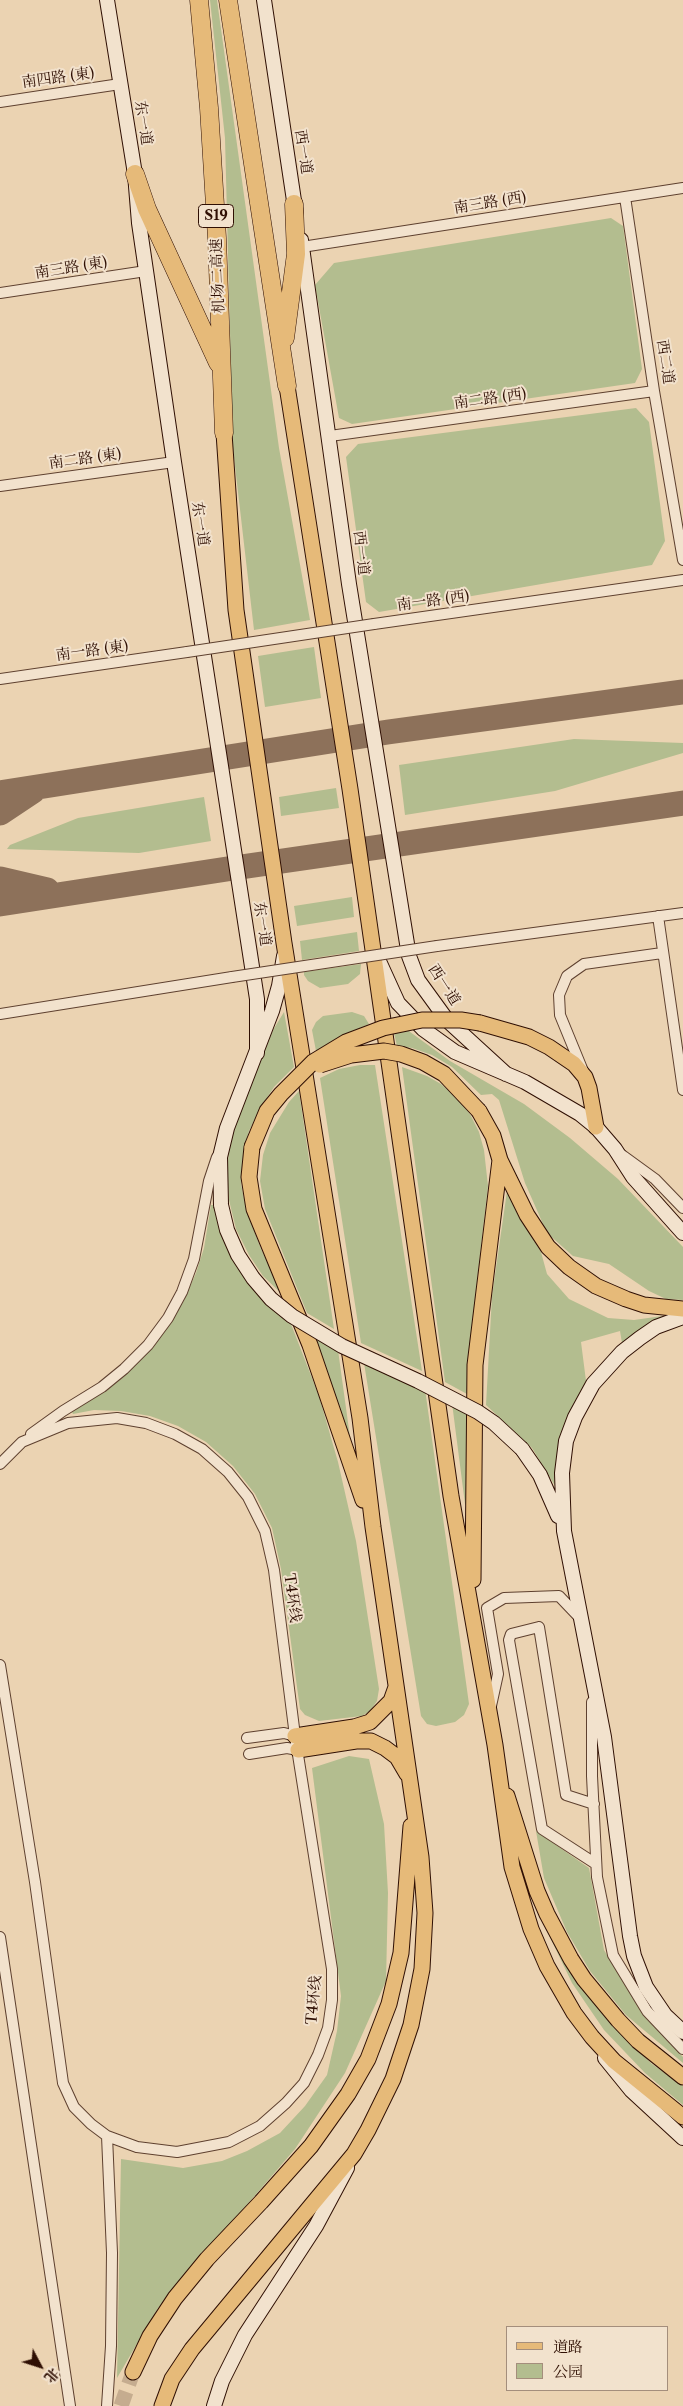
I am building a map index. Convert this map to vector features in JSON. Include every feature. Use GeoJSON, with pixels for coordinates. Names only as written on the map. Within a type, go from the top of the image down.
{"type":"FeatureCollection","features":[{"type":"Feature","properties":{"kind":"highway","name":"机场二高速"},"geometry":{"type":"LineString","coordinates":[[199,0],[217,228],[224,433]]}},
{"type":"Feature","properties":{"kind":"highway"},"geometry":{"type":"LineString","coordinates":[[228,0],[287,386]]}},
{"type":"Feature","properties":{"kind":"highway"},"geometry":{"type":"LineString","coordinates":[[135,174],[147,209],[222,370]]}},
{"type":"Feature","properties":{"kind":"highway"},"geometry":{"type":"LineString","coordinates":[[282,358],[296,254],[294,204]]}},
{"type":"Feature","properties":{"kind":"main road","name":"东一道"},"geometry":{"type":"LineString","coordinates":[[107,0],[135,174],[146,271],[174,462],[257,999],[257,1053]]}},
{"type":"Feature","properties":{"kind":"main road","name":"西一道"},"geometry":{"type":"LineString","coordinates":[[264,0],[330,436],[349,584],[409,956],[418,980],[447,1020],[506,1074]]}},
{"type":"Feature","properties":{"kind":"main road"},"geometry":{"type":"LineString","coordinates":[[287,386],[373,943],[451,1496],[490,1712],[499,1770],[503,1819],[512,1868],[520,1898],[547,1966],[560,1991],[608,2062],[631,2090],[683,2138]]}},
{"type":"Feature","properties":{"kind":"main road"},"geometry":{"type":"LineString","coordinates":[[214,2406],[232,2359],[259,2313],[316,2226],[373,2121],[393,2079],[408,2034],[417,1998],[422,1969],[425,1913],[414,1805],[373,1527],[360,1418],[284,943],[236,610],[224,433]]}},
{"type":"Feature","properties":{"kind":"main road"},"geometry":{"type":"LineString","coordinates":[[284,943],[279,986],[257,1053],[227,1128],[220,1157],[221,1205],[227,1230],[243,1263],[271,1298],[292,1316],[342,1346],[418,1381],[478,1412],[508,1435],[522,1449],[547,1488],[564,1530]]}},
{"type":"Feature","properties":{"kind":"main road"},"geometry":{"type":"LineString","coordinates":[[373,943],[386,980],[398,1003],[423,1029],[455,1052],[550,1095],[596,1127],[633,1177],[679,1229]]}},
{"type":"Feature","properties":{"kind":"main road"},"geometry":{"type":"LineString","coordinates":[[373,1527],[310,1345],[254,1209],[249,1177],[252,1148],[267,1111],[298,1075],[329,1051],[346,1042],[383,1028],[441,1019],[480,1023],[506,1029],[549,1047],[569,1060],[585,1077],[596,1127]]}},
{"type":"Feature","properties":{"kind":"main road"},"geometry":{"type":"LineString","coordinates":[[298,1075],[323,1063],[351,1054],[384,1051],[401,1054],[424,1062],[444,1074],[479,1111],[493,1136],[500,1160],[526,1215],[548,1247],[569,1267],[596,1286],[644,1305],[683,1309]]}},
{"type":"Feature","properties":{"kind":"main road"},"geometry":{"type":"LineString","coordinates":[[473,1614],[474,1365],[500,1160]]}},
{"type":"Feature","properties":{"kind":"main road"},"geometry":{"type":"LineString","coordinates":[[683,1317],[656,1327],[640,1338],[607,1367],[584,1399],[566,1441],[562,1473],[564,1530],[604,1737],[634,1956],[646,1987],[655,2001],[683,2032]]}},
{"type":"Feature","properties":{"kind":"main road"},"geometry":{"type":"LineString","coordinates":[[297,1743],[370,1722],[383,1712],[391,1701],[396,1685]]}},
{"type":"Feature","properties":{"kind":"main road"},"geometry":{"type":"LineString","coordinates":[[297,1743],[371,1741],[397,1757],[410,1780]]}},
{"type":"Feature","properties":{"kind":"main road"},"geometry":{"type":"LineString","coordinates":[[499,1770],[537,1891],[555,1931],[571,1960],[618,2020],[638,2040],[683,2077]]}},
{"type":"Feature","properties":{"kind":"main road"},"geometry":{"type":"LineString","coordinates":[[133,2372],[150,2336],[175,2298],[207,2259],[262,2202],[311,2146],[348,2094],[368,2059],[389,2004],[401,1953],[414,1805]]}},
{"type":"Feature","properties":{"kind":"main road"},"geometry":{"type":"LineString","coordinates":[[592,2038],[636,2081],[683,2117]]}},
{"type":"Feature","properties":{"kind":"main road"},"geometry":{"type":"LineString","coordinates":[[162,2406],[180,2366],[256,2270],[354,2154]]}},
{"type":"Feature","properties":{"kind":"street","name":"南四路 (東)"},"geometry":{"type":"LineString","coordinates":[[0,102],[120,84]]}},
{"type":"Feature","properties":{"kind":"street","name":"南三路 (西)"},"geometry":{"type":"LineString","coordinates":[[302,247],[683,188]]}},
{"type":"Feature","properties":{"kind":"street","name":"西二道"},"geometry":{"type":"LineString","coordinates":[[625,198],[654,391],[683,560]]}},
{"type":"Feature","properties":{"kind":"street","name":"南三路 (東)"},"geometry":{"type":"LineString","coordinates":[[0,293],[146,271]]}},
{"type":"Feature","properties":{"kind":"street","name":"南二路 (西)"},"geometry":{"type":"LineString","coordinates":[[330,436],[654,391]]}},
{"type":"Feature","properties":{"kind":"street","name":"南二路 (東)"},"geometry":{"type":"LineString","coordinates":[[0,486],[174,462]]}},
{"type":"Feature","properties":{"kind":"street","name":"南一路 (西)"},"geometry":{"type":"LineString","coordinates":[[188,652],[683,580]]}},
{"type":"Feature","properties":{"kind":"street","name":"南一路 (東)"},"geometry":{"type":"LineString","coordinates":[[0,679],[188,652]]}},
{"type":"Feature","properties":{"kind":"street"},"geometry":{"type":"LineString","coordinates":[[0,1014],[437,946],[683,913]]}},
{"type":"Feature","properties":{"kind":"street"},"geometry":{"type":"LineString","coordinates":[[658,916],[683,1090]]}},
{"type":"Feature","properties":{"kind":"street"},"geometry":{"type":"LineString","coordinates":[[585,1077],[560,1015],[559,995],[567,976],[584,964],[662,953]]}},
{"type":"Feature","properties":{"kind":"street"},"geometry":{"type":"LineString","coordinates":[[22,1442],[44,1423],[102,1387],[124,1369],[148,1345],[168,1318],[182,1292],[194,1259],[209,1181],[227,1128]]}},
{"type":"Feature","properties":{"kind":"street"},"geometry":{"type":"LineString","coordinates":[[614,1149],[655,1179],[683,1208]]}},
{"type":"Feature","properties":{"kind":"street","name":"T4环线"},"geometry":{"type":"LineString","coordinates":[[0,1464],[22,1442],[68,1423],[117,1418],[146,1423],[175,1434],[202,1449],[228,1472],[248,1497],[265,1531],[274,1570],[297,1743],[332,1969],[332,2000],[328,2028],[318,2056],[304,2083],[286,2104],[260,2126],[229,2142],[177,2152],[137,2147],[107,2136],[90,2124],[74,2107],[63,2083],[35,1882],[0,1665]]}},
{"type":"Feature","properties":{"kind":"street"},"geometry":{"type":"LineString","coordinates":[[490,1712],[498,1674],[486,1608],[504,1598],[559,1596],[581,1620]]}},
{"type":"Feature","properties":{"kind":"street"},"geometry":{"type":"LineString","coordinates":[[594,1804],[566,1795],[539,1627],[511,1634],[509,1640],[542,1829],[596,1864]]}},
{"type":"Feature","properties":{"kind":"street"},"geometry":{"type":"LineString","coordinates":[[592,1678],[596,1864],[613,1955],[647,2012],[683,2049]]}},
{"type":"Feature","properties":{"kind":"street"},"geometry":{"type":"LineString","coordinates":[[247,1738],[284,1733],[297,1743],[287,1748],[249,1754]]}},
{"type":"Feature","properties":{"kind":"street"},"geometry":{"type":"LineString","coordinates":[[0,1937],[70,2406]]}},
{"type":"Feature","properties":{"kind":"street"},"geometry":{"type":"LineString","coordinates":[[107,2136],[112,2253],[111,2346],[107,2406]]}},
{"type":"Feature","properties":{"kind":"green space"},"geometry":{"type":"Polygon","coordinates":[[[210,0],[217,0],[279,448],[310,620],[254,630],[233,449],[225,138],[210,0]]]}},
{"type":"Feature","properties":{"kind":"green space"},"geometry":{"type":"Polygon","coordinates":[[[611,218],[623,226],[642,369],[635,383],[352,424],[339,418],[315,285],[334,263],[611,218]]]}},
{"type":"Feature","properties":{"kind":"green space"},"geometry":{"type":"Polygon","coordinates":[[[636,408],[649,422],[665,541],[652,565],[379,612],[366,602],[346,457],[358,444],[636,408]]]}},
{"type":"Feature","properties":{"kind":"green space"},"geometry":{"type":"Polygon","coordinates":[[[314,647],[321,698],[265,707],[258,656],[314,647]]]}},
{"type":"Feature","properties":{"kind":"green space"},"geometry":{"type":"Polygon","coordinates":[[[574,739],[683,743],[683,753],[555,791],[405,815],[399,765],[574,739]]]}},
{"type":"Feature","properties":{"kind":"green space"},"geometry":{"type":"Polygon","coordinates":[[[336,788],[339,808],[281,816],[279,797],[336,788]]]}},
{"type":"Feature","properties":{"kind":"green space"},"geometry":{"type":"Polygon","coordinates":[[[204,797],[211,841],[139,853],[7,849],[10,845],[78,818],[204,797]]]}},
{"type":"Feature","properties":{"kind":"green space"},"geometry":{"type":"Polygon","coordinates":[[[352,897],[354,917],[297,926],[294,906],[352,897]]]}},
{"type":"Feature","properties":{"kind":"green space"},"geometry":{"type":"Polygon","coordinates":[[[357,932],[359,951],[302,960],[300,941],[357,932]]]}},
{"type":"Feature","properties":{"kind":"green space"},"geometry":{"type":"Polygon","coordinates":[[[361,964],[360,974],[348,984],[320,988],[308,981],[304,975],[304,972],[361,964]]]}},
{"type":"Feature","properties":{"kind":"green space"},"geometry":{"type":"Polygon","coordinates":[[[284,1012],[294,1067],[274,1087],[249,1131],[244,1150],[241,1184],[247,1212],[261,1249],[284,1296],[263,1276],[249,1255],[236,1229],[229,1200],[227,1174],[229,1148],[234,1126],[273,1030],[284,1012]]]}},
{"type":"Feature","properties":{"kind":"green space"},"geometry":{"type":"Polygon","coordinates":[[[352,1012],[364,1016],[369,1024],[332,1041],[316,1051],[312,1030],[316,1022],[323,1016],[352,1012]]]}},
{"type":"Feature","properties":{"kind":"green space"},"geometry":{"type":"Polygon","coordinates":[[[406,1029],[450,1061],[524,1104],[570,1138],[618,1179],[683,1247],[683,1300],[666,1299],[649,1291],[609,1264],[573,1256],[547,1233],[525,1183],[499,1100],[492,1094],[481,1095],[452,1067],[432,1055],[412,1048],[397,1046],[394,1033],[406,1029]]]}},
{"type":"Feature","properties":{"kind":"green space"},"geometry":{"type":"Polygon","coordinates":[[[360,1065],[375,1065],[422,1371],[361,1343],[320,1078],[339,1069],[360,1065]]]}},
{"type":"Feature","properties":{"kind":"green space"},"geometry":{"type":"Polygon","coordinates":[[[402,1067],[427,1076],[441,1084],[457,1098],[470,1114],[479,1132],[484,1150],[488,1186],[472,1325],[467,1394],[445,1382],[402,1067]]]}},
{"type":"Feature","properties":{"kind":"green space"},"geometry":{"type":"Polygon","coordinates":[[[299,1091],[334,1329],[307,1313],[265,1209],[260,1181],[263,1155],[270,1133],[289,1102],[299,1091]]]}},
{"type":"Feature","properties":{"kind":"green space"},"geometry":{"type":"Polygon","coordinates":[[[507,1191],[517,1213],[541,1252],[547,1274],[569,1299],[608,1318],[634,1320],[669,1315],[637,1332],[622,1343],[620,1331],[581,1342],[586,1381],[574,1407],[557,1489],[532,1448],[486,1405],[492,1296],[507,1191]]]}},
{"type":"Feature","properties":{"kind":"green space"},"geometry":{"type":"Polygon","coordinates":[[[211,1205],[215,1205],[219,1224],[291,1324],[319,1396],[338,1462],[356,1541],[379,1689],[377,1701],[370,1711],[362,1716],[319,1721],[305,1715],[300,1709],[281,1569],[272,1528],[255,1494],[233,1466],[206,1442],[178,1426],[150,1416],[121,1411],[94,1410],[73,1414],[72,1412],[121,1379],[144,1357],[166,1329],[183,1302],[196,1273],[204,1248],[211,1205]]]}},
{"type":"Feature","properties":{"kind":"green space"},"geometry":{"type":"Polygon","coordinates":[[[315,1337],[338,1350],[350,1437],[349,1436],[315,1337]]]}},
{"type":"Feature","properties":{"kind":"green space"},"geometry":{"type":"Polygon","coordinates":[[[364,1363],[425,1389],[469,1704],[464,1715],[455,1722],[436,1726],[427,1724],[421,1716],[364,1363]]]}},
{"type":"Feature","properties":{"kind":"green space"},"geometry":{"type":"Polygon","coordinates":[[[452,1403],[466,1412],[466,1505],[465,1504],[452,1403]]]}},
{"type":"Feature","properties":{"kind":"green space"},"geometry":{"type":"Polygon","coordinates":[[[349,1756],[369,1759],[384,1824],[388,1893],[386,1981],[345,2073],[295,2149],[158,2308],[117,2378],[121,2159],[183,2168],[222,2161],[247,2151],[280,2133],[305,2106],[327,2075],[337,2031],[341,1996],[312,1768],[349,1756]]]}},
{"type":"Feature","properties":{"kind":"green space"},"geometry":{"type":"Polygon","coordinates":[[[536,1831],[589,1868],[604,1950],[643,2014],[683,2057],[683,2063],[626,2015],[590,1971],[567,1932],[544,1878],[536,1831]]]}},
{"type":"Feature","properties":{"kind":"green space"},"geometry":{"type":"Polygon","coordinates":[[[546,1929],[576,1981],[611,2024],[652,2064],[683,2086],[683,2105],[645,2073],[604,2030],[572,1983],[546,1929]]]}},
{"type":"Feature","properties":{"kind":"taxiway"},"geometry":{"type":"LineString","coordinates":[[0,793],[388,732],[683,692]]}},
{"type":"Feature","properties":{"kind":"taxiway"},"geometry":{"type":"LineString","coordinates":[[0,813],[33,791]]}},
{"type":"Feature","properties":{"kind":"taxiway"},"geometry":{"type":"LineString","coordinates":[[0,904],[683,803]]}},
{"type":"Feature","properties":{"kind":"taxiway"},"geometry":{"type":"LineString","coordinates":[[0,879],[47,890]]}},
{"type":"Feature","properties":{"kind":"tunnel"},"geometry":{"type":"LineString","coordinates":[[121,2406],[133,2372]]}}]}
